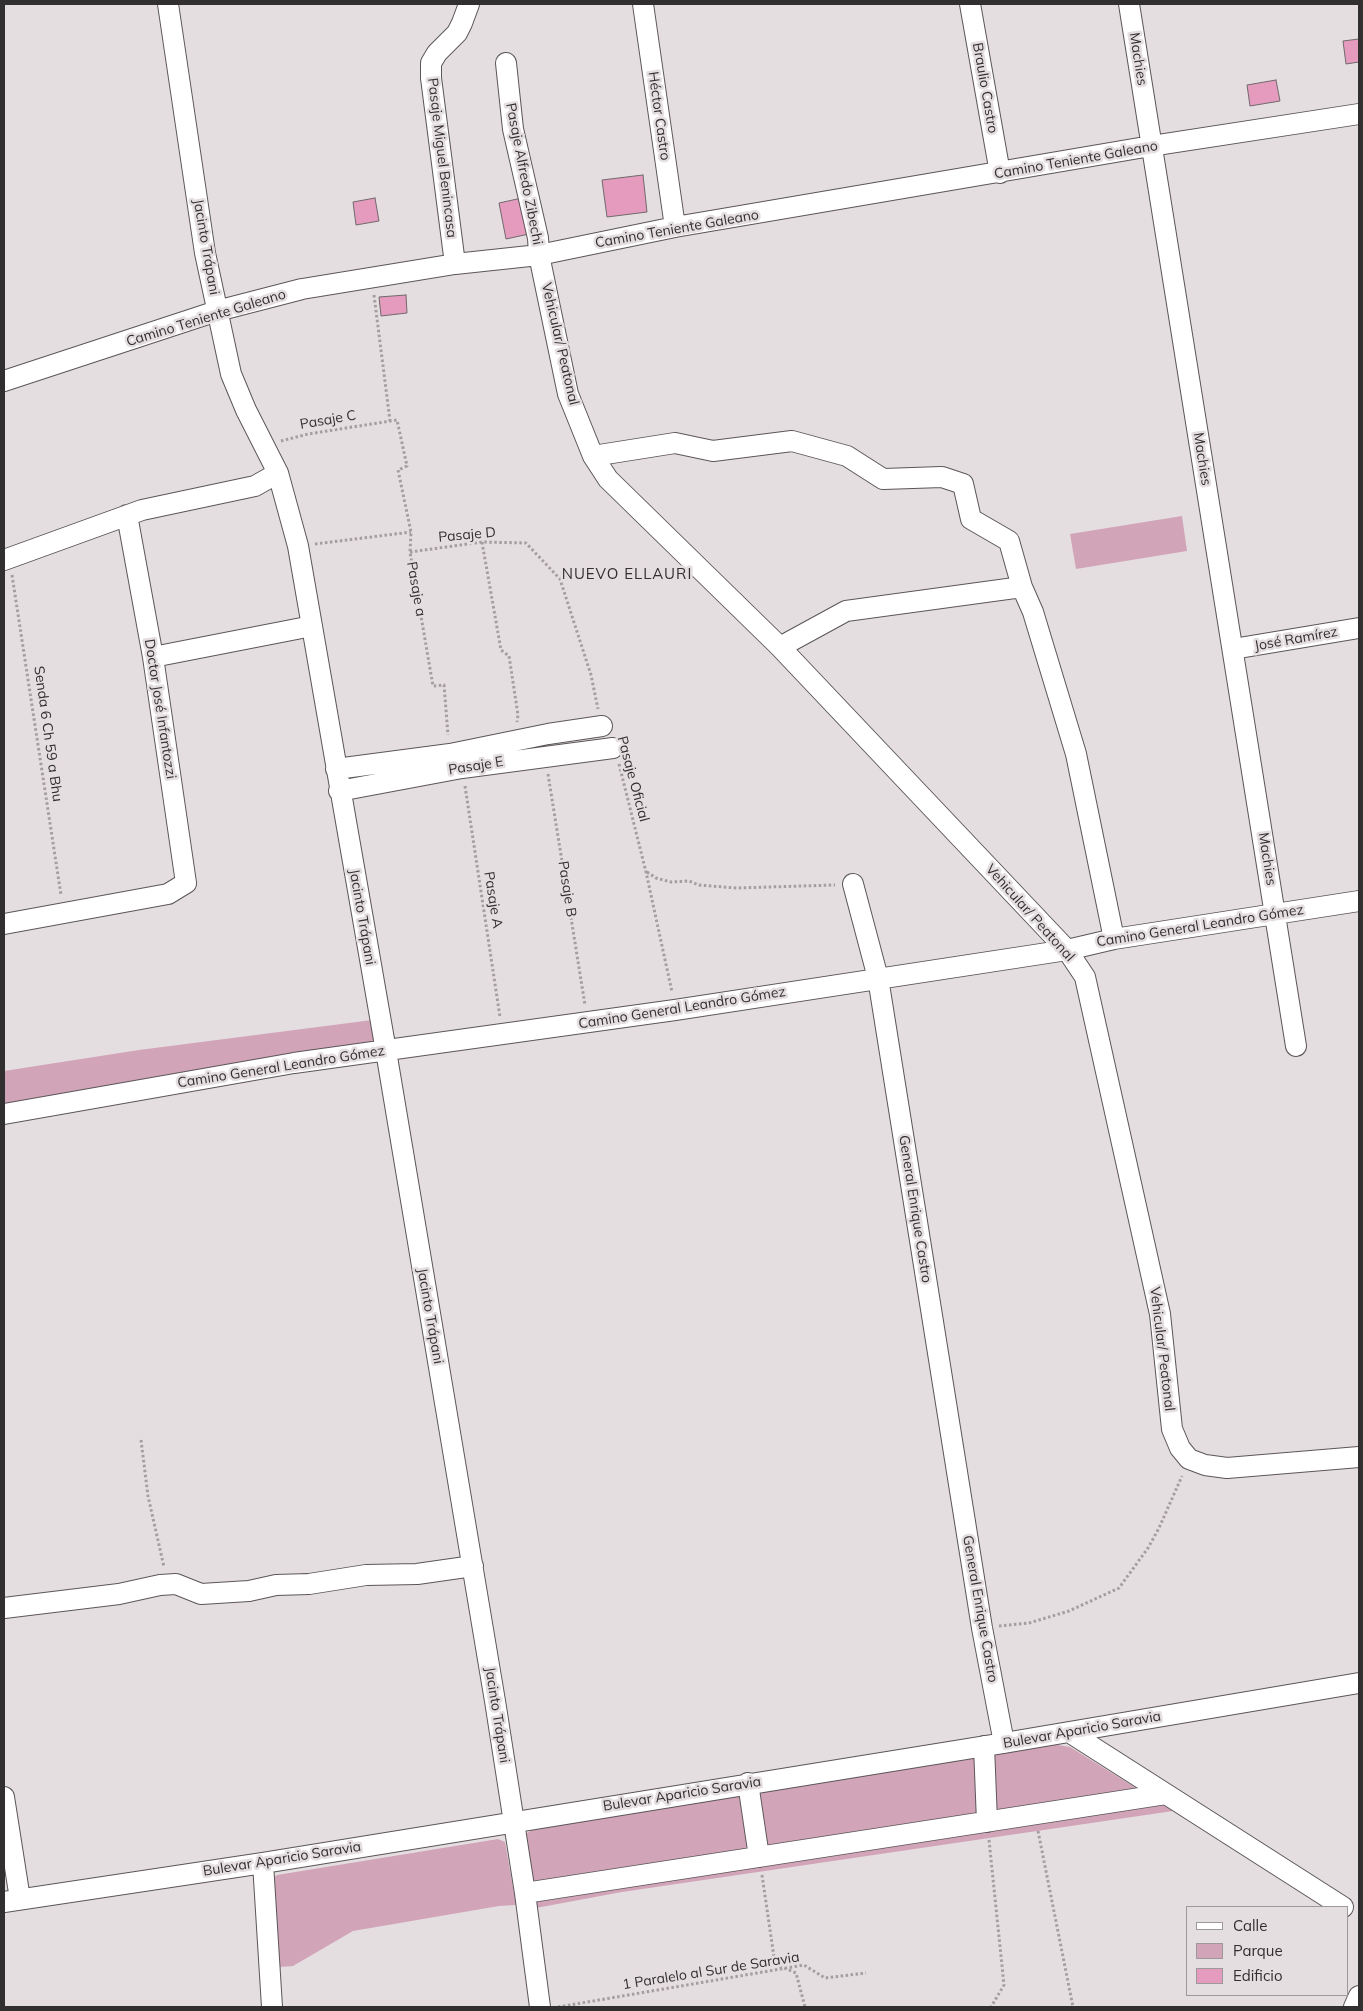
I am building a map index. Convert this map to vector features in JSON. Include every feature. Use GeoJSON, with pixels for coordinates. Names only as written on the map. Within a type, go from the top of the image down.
{"type":"FeatureCollection","features":[{"type":"Feature","properties":{"kind":"street","name":"Jacinto Trápani"},"geometry":{"type":"LineString","coordinates":[[168,4],[204,243],[231,374],[246,410],[278,473],[298,546],[339,791],[386,1051],[472,1566],[525,1893],[540,2007]]}},
{"type":"Feature","properties":{"kind":"street","name":"Pasaje Miguel Benincasa"},"geometry":{"type":"LineString","coordinates":[[455,264],[430,78],[431,62],[437,53],[457,33],[468,4]]}},
{"type":"Feature","properties":{"kind":"street","name":"Héctor Castro"},"geometry":{"type":"LineString","coordinates":[[643,4],[675,227]]}},
{"type":"Feature","properties":{"kind":"street","name":"Braulio Castro"},"geometry":{"type":"LineString","coordinates":[[970,4],[1000,173]]}},
{"type":"Feature","properties":{"kind":"street","name":"Machies"},"geometry":{"type":"LineString","coordinates":[[1129,4],[1296,1046]]}},
{"type":"Feature","properties":{"kind":"street","name":"Pasaje Alfredo Zibechi"},"geometry":{"type":"LineString","coordinates":[[506,63],[513,129],[538,238],[540,255]]}},
{"type":"Feature","properties":{"kind":"street","name":"Camino Teniente Galeano"},"geometry":{"type":"LineString","coordinates":[[4,381],[217,311],[302,289],[455,264],[540,255],[675,227],[1151,146],[1359,114]]}},
{"type":"Feature","properties":{"kind":"street","name":"Vehicular/ Peatonal"},"geometry":{"type":"LineString","coordinates":[[540,255],[568,394],[594,456],[608,479],[780,647],[1067,950],[1085,977],[1160,1314],[1172,1429],[1180,1448],[1189,1459]]}},
{"type":"Feature","properties":{"kind":"street"},"geometry":{"type":"LineString","coordinates":[[594,456],[674,443],[714,451],[792,441],[847,456],[883,479],[942,477],[963,484],[971,519],[1009,541],[1022,587],[1033,612],[1076,754],[1114,939]]}},
{"type":"Feature","properties":{"kind":"street"},"geometry":{"type":"LineString","coordinates":[[7,559],[142,510],[255,486],[278,473]]}},
{"type":"Feature","properties":{"kind":"street","name":"Doctor José Infantozzi"},"geometry":{"type":"LineString","coordinates":[[63,913],[168,894],[186,883],[153,657],[128,515]]}},
{"type":"Feature","properties":{"kind":"street"},"geometry":{"type":"LineString","coordinates":[[780,647],[846,611],[1022,587]]}},
{"type":"Feature","properties":{"kind":"street"},"geometry":{"type":"LineString","coordinates":[[153,657],[312,626]]}},
{"type":"Feature","properties":{"kind":"street","name":"José Ramírez"},"geometry":{"type":"LineString","coordinates":[[1233,649],[1359,628]]}},
{"type":"Feature","properties":{"kind":"street","name":"Pasaje E"},"geometry":{"type":"LineString","coordinates":[[339,791],[456,761],[516,740],[602,726]]}},
{"type":"Feature","properties":{"kind":"street"},"geometry":{"type":"LineString","coordinates":[[546,756],[548,734]]}},
{"type":"Feature","properties":{"kind":"street","name":"Pasaje E"},"geometry":{"type":"LineString","coordinates":[[336,769],[546,756],[614,748]]}},
{"type":"Feature","properties":{"kind":"street","name":"General Enrique Castro"},"geometry":{"type":"LineString","coordinates":[[853,884],[878,978],[982,1628],[1004,1743]]}},
{"type":"Feature","properties":{"kind":"street","name":"Camino General Leandro Gómez"},"geometry":{"type":"LineString","coordinates":[[4,1114],[294,1063],[676,1010],[1067,950],[1114,939],[1359,901]]}},
{"type":"Feature","properties":{"kind":"street"},"geometry":{"type":"LineString","coordinates":[[4,924],[63,913]]}},
{"type":"Feature","properties":{"kind":"street"},"geometry":{"type":"LineString","coordinates":[[1189,1459],[1205,1465],[1226,1468],[1359,1457]]}},
{"type":"Feature","properties":{"kind":"street"},"geometry":{"type":"LineString","coordinates":[[4,1608],[119,1594],[176,1584],[201,1594],[249,1591],[276,1585],[309,1584],[366,1575],[417,1574],[472,1566]]}},
{"type":"Feature","properties":{"kind":"street","name":"Bulevar Aparicio Saravia"},"geometry":{"type":"LineString","coordinates":[[12,1900],[263,1863],[1004,1743],[1359,1683]]}},
{"type":"Feature","properties":{"kind":"street"},"geometry":{"type":"LineString","coordinates":[[1069,1732],[1341,1906]]}},
{"type":"Feature","properties":{"kind":"street"},"geometry":{"type":"LineString","coordinates":[[984,1746],[987,1822]]}},
{"type":"Feature","properties":{"kind":"street"},"geometry":{"type":"LineString","coordinates":[[748,1783],[759,1857]]}},
{"type":"Feature","properties":{"kind":"street"},"geometry":{"type":"LineString","coordinates":[[525,1893],[1166,1794]]}},
{"type":"Feature","properties":{"kind":"street"},"geometry":{"type":"LineString","coordinates":[[4,1797],[12,1900]]}},
{"type":"Feature","properties":{"kind":"street"},"geometry":{"type":"LineString","coordinates":[[263,1863],[272,2007]]}},
{"type":"Feature","properties":{"kind":"street"},"geometry":{"type":"LineString","coordinates":[[1348,1910],[1359,1917]]}},
{"type":"Feature","properties":{"kind":"street"},"geometry":{"type":"LineString","coordinates":[[1354,2007],[1359,1996]]}},
{"type":"Feature","properties":{"kind":"path"},"geometry":{"type":"LineString","coordinates":[[373,289],[390,421]]}},
{"type":"Feature","properties":{"kind":"path","name":"Pasaje C"},"geometry":{"type":"LineString","coordinates":[[264,445],[308,434],[397,420]]}},
{"type":"Feature","properties":{"kind":"path","name":"Pasaje a"},"geometry":{"type":"LineString","coordinates":[[397,420],[407,466],[398,470],[411,532],[410,552],[433,686],[444,686],[456,761]]}},
{"type":"Feature","properties":{"kind":"path"},"geometry":{"type":"LineString","coordinates":[[298,546],[411,532]]}},
{"type":"Feature","properties":{"kind":"path"},"geometry":{"type":"LineString","coordinates":[[482,542],[501,650],[509,656],[518,715],[516,740]]}},
{"type":"Feature","properties":{"kind":"path","name":"Pasaje D"},"geometry":{"type":"LineString","coordinates":[[410,552],[482,542],[526,544]]}},
{"type":"Feature","properties":{"kind":"path","name":"Pasaje Oficial"},"geometry":{"type":"LineString","coordinates":[[526,544],[560,579],[591,675],[602,726]]}},
{"type":"Feature","properties":{"kind":"path","name":"Senda 6 Ch 59 a Bhu"},"geometry":{"type":"LineString","coordinates":[[7,559],[63,913]]}},
{"type":"Feature","properties":{"kind":"path","name":"Pasaje Oficial"},"geometry":{"type":"LineString","coordinates":[[614,748],[623,776],[646,872],[676,1010]]}},
{"type":"Feature","properties":{"kind":"path","name":"Pasaje B"},"geometry":{"type":"LineString","coordinates":[[546,756],[588,1022]]}},
{"type":"Feature","properties":{"kind":"path","name":"Pasaje A"},"geometry":{"type":"LineString","coordinates":[[456,761],[502,1035]]}},
{"type":"Feature","properties":{"kind":"path"},"geometry":{"type":"LineString","coordinates":[[646,872],[656,878],[670,882],[689,881],[699,885],[736,888],[853,884]]}},
{"type":"Feature","properties":{"kind":"path"},"geometry":{"type":"LineString","coordinates":[[141,1440],[148,1496],[168,1585]]}},
{"type":"Feature","properties":{"kind":"path"},"geometry":{"type":"LineString","coordinates":[[982,1628],[1029,1623],[1069,1611],[1119,1588],[1148,1548],[1159,1528],[1189,1459]]}},
{"type":"Feature","properties":{"kind":"path"},"geometry":{"type":"LineString","coordinates":[[1035,1815],[1073,2007]]}},
{"type":"Feature","properties":{"kind":"path"},"geometry":{"type":"LineString","coordinates":[[987,1822],[1004,1986],[991,2007]]}},
{"type":"Feature","properties":{"kind":"path"},"geometry":{"type":"LineString","coordinates":[[759,1857],[775,1964],[796,1974],[805,2007]]}},
{"type":"Feature","properties":{"kind":"path","name":"1 Paralelo al Sur de Saravia"},"geometry":{"type":"LineString","coordinates":[[558,2007],[785,1968],[804,1966],[825,1978],[866,1973]]}},
{"type":"Feature","properties":{"kind":"green space"},"geometry":{"type":"Polygon","coordinates":[[[1182,516],[1187,551],[1076,569],[1070,534],[1182,516]]]}},
{"type":"Feature","properties":{"kind":"green space"},"geometry":{"type":"Polygon","coordinates":[[[380,1019],[386,1051],[4,1114],[4,1071],[139,1050],[380,1019]]]}},
{"type":"Feature","properties":{"kind":"green space"},"geometry":{"type":"Polygon","coordinates":[[[1052,1744],[1070,1747],[1173,1811],[622,1892],[536,1908],[525,1838],[527,1833],[535,1828],[1052,1744]]]}},
{"type":"Feature","properties":{"kind":"green space"},"geometry":{"type":"Polygon","coordinates":[[[498,1839],[505,1842],[516,1905],[499,1906],[353,1931],[293,1966],[280,1967],[273,1878],[277,1875],[498,1839]]]}},
{"type":"Feature","properties":{"kind":"building"},"geometry":{"type":"Polygon","coordinates":[[[1359,39],[1359,62],[1346,64],[1343,41],[1359,39]]]}},
{"type":"Feature","properties":{"kind":"building"},"geometry":{"type":"Polygon","coordinates":[[[1276,80],[1280,101],[1250,106],[1247,85],[1276,80]]]}},
{"type":"Feature","properties":{"kind":"building"},"geometry":{"type":"Polygon","coordinates":[[[643,175],[647,212],[607,217],[602,180],[643,175]]]}},
{"type":"Feature","properties":{"kind":"building"},"geometry":{"type":"Polygon","coordinates":[[[375,198],[379,221],[356,225],[353,202],[375,198]]]}},
{"type":"Feature","properties":{"kind":"building"},"geometry":{"type":"Polygon","coordinates":[[[522,198],[529,234],[506,239],[499,203],[522,198]]]}},
{"type":"Feature","properties":{"kind":"building"},"geometry":{"type":"Polygon","coordinates":[[[406,295],[407,313],[381,316],[379,297],[406,295]]]}},
{"type":"Feature","properties":{"kind":"district","name":"NUEVO ELLAURI"},"geometry":{"type":"Point","coordinates":[627,574]}}]}
